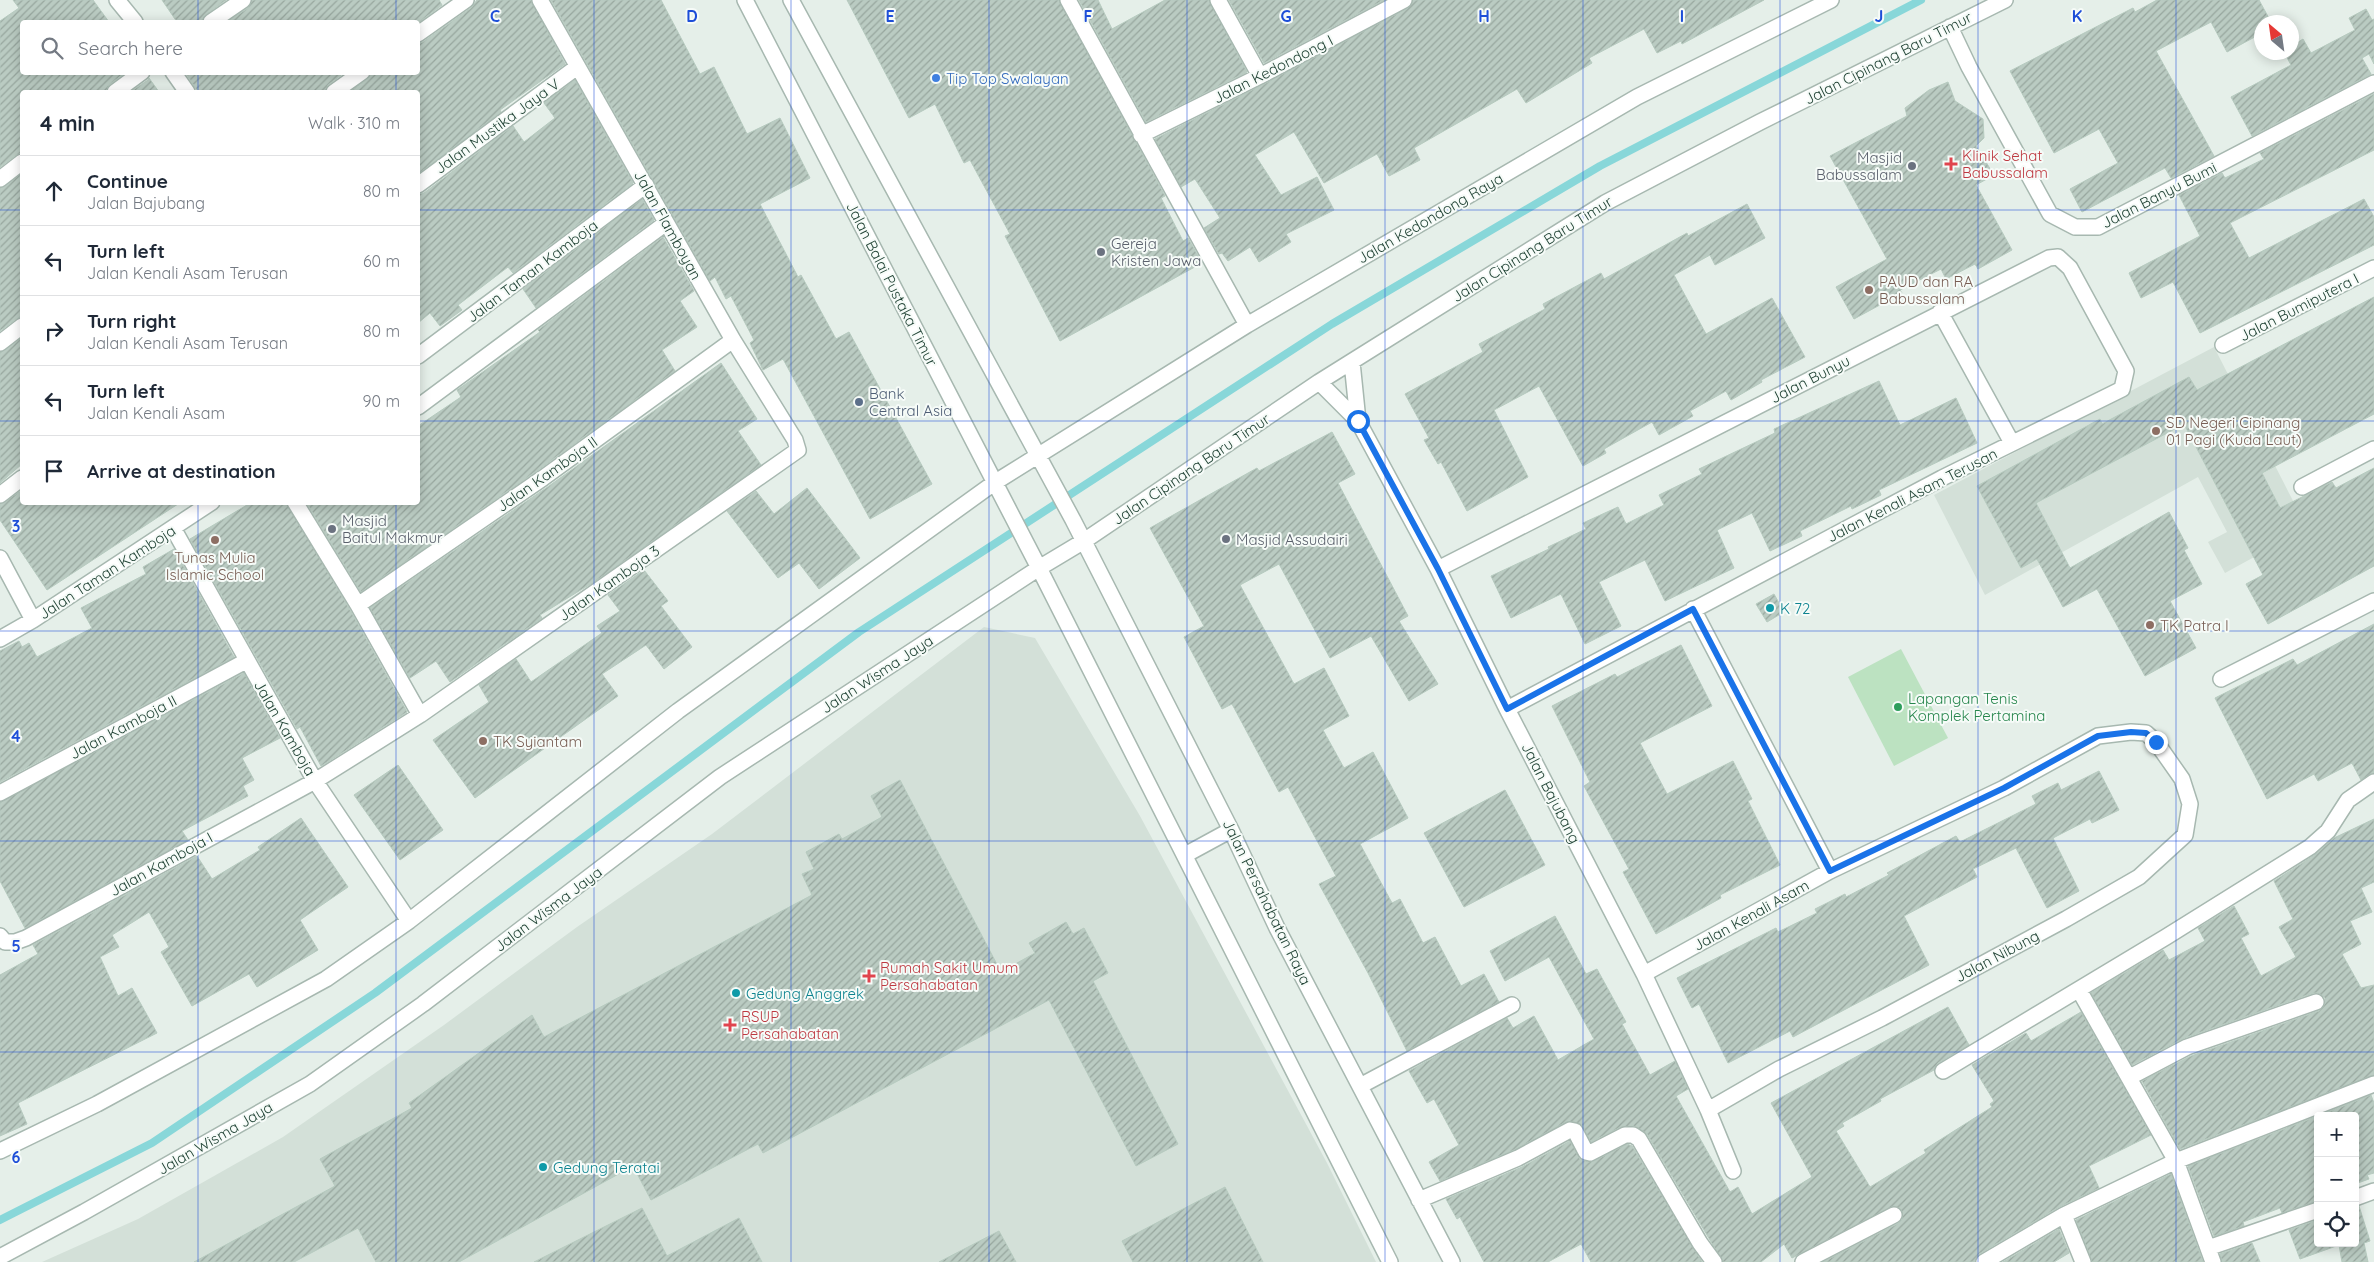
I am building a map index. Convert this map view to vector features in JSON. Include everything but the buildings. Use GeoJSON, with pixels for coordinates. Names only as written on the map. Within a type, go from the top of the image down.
{"type":"FeatureCollection","features":[{"type":"Feature","properties":{"kind":"street"},"geometry":{"type":"LineString","coordinates":[[118,0],[133,20]]}},
{"type":"Feature","properties":{"kind":"street"},"geometry":{"type":"LineString","coordinates":[[215,20],[243,0]]}},
{"type":"Feature","properties":{"kind":"street"},"geometry":{"type":"LineString","coordinates":[[420,33],[466,0]]}},
{"type":"Feature","properties":{"kind":"street","name":"Jalan Flamboyan"},"geometry":{"type":"LineString","coordinates":[[540,0],[733,340],[795,440],[798,450]]}},
{"type":"Feature","properties":{"kind":"street","name":"Jalan Balai Pustaka Timur"},"geometry":{"type":"LineString","coordinates":[[746,0],[1036,562]]}},
{"type":"Feature","properties":{"kind":"street"},"geometry":{"type":"LineString","coordinates":[[791,0],[1084,542]]}},
{"type":"Feature","properties":{"kind":"street"},"geometry":{"type":"LineString","coordinates":[[1068,0],[1247,325]]}},
{"type":"Feature","properties":{"kind":"street"},"geometry":{"type":"LineString","coordinates":[[1218,0],[1260,76]]}},
{"type":"Feature","properties":{"kind":"street","name":"Jalan Kedondong I"},"geometry":{"type":"LineString","coordinates":[[1141,135],[1260,76],[1404,0]]}},
{"type":"Feature","properties":{"kind":"street","name":"Jalan Kedondong Raya"},"geometry":{"type":"LineString","coordinates":[[1038,455],[1247,325],[1637,97],[1831,0]]}},
{"type":"Feature","properties":{"kind":"street","name":"Jalan Cipinang Baru Timur"},"geometry":{"type":"LineString","coordinates":[[1084,542],[1319,382],[1605,203],[2005,0]]}},
{"type":"Feature","properties":{"kind":"street","name":"Jalan Banyu Bumi"},"geometry":{"type":"LineString","coordinates":[[1950,27],[1969,67],[2050,214],[2075,227],[2098,227],[2374,83]]}},
{"type":"Feature","properties":{"kind":"street","name":"Jalan Mustika Jaya V"},"geometry":{"type":"LineString","coordinates":[[420,183],[577,67]]}},
{"type":"Feature","properties":{"kind":"street"},"geometry":{"type":"LineString","coordinates":[[118,90],[138,75]]}},
{"type":"Feature","properties":{"kind":"street"},"geometry":{"type":"LineString","coordinates":[[175,75],[186,90]]}},
{"type":"Feature","properties":{"kind":"street"},"geometry":{"type":"LineString","coordinates":[[337,90],[358,75]]}},
{"type":"Feature","properties":{"kind":"street"},"geometry":{"type":"LineString","coordinates":[[0,179],[20,164]]}},
{"type":"Feature","properties":{"kind":"street","name":"Jalan Taman Kamboja"},"geometry":{"type":"LineString","coordinates":[[420,354],[646,185]]}},
{"type":"Feature","properties":{"kind":"street"},"geometry":{"type":"LineString","coordinates":[[420,406],[666,223]]}},
{"type":"Feature","properties":{"kind":"street","name":"Jalan Bunyu"},"geometry":{"type":"LineString","coordinates":[[1438,569],[2049,258],[2058,257],[2070,268],[2126,372],[2126,379]]}},
{"type":"Feature","properties":{"kind":"street","name":"Jalan Bumiputera I"},"geometry":{"type":"LineString","coordinates":[[2223,345],[2374,268]]}},
{"type":"Feature","properties":{"kind":"street"},"geometry":{"type":"LineString","coordinates":[[1940,312],[2012,443]]}},
{"type":"Feature","properties":{"kind":"street"},"geometry":{"type":"LineString","coordinates":[[0,343],[20,328]]}},
{"type":"Feature","properties":{"kind":"street","name":"Jalan Kamboja II"},"geometry":{"type":"LineString","coordinates":[[358,605],[551,472],[733,340]]}},
{"type":"Feature","properties":{"kind":"street","name":"Jalan Bajubang"},"geometry":{"type":"LineString","coordinates":[[1352,362],[1358,421]]}},
{"type":"Feature","properties":{"kind":"street","name":"Jalan Kenali Asam Terusan"},"geometry":{"type":"LineString","coordinates":[[1507,709],[1693,609],[2012,443],[2122,389],[2126,379]]}},
{"type":"Feature","properties":{"kind":"street","name":"Jalan Bajubang"},"geometry":{"type":"LineString","coordinates":[[1319,382],[1358,421],[1438,569],[1507,709],[1644,974],[1708,1110],[1733,1170]]}},
{"type":"Feature","properties":{"kind":"street"},"geometry":{"type":"LineString","coordinates":[[2302,487],[2374,449]]}},
{"type":"Feature","properties":{"kind":"street","name":"Jalan Kamboja 3"},"geometry":{"type":"LineString","coordinates":[[315,780],[420,715],[798,450]]}},
{"type":"Feature","properties":{"kind":"street"},"geometry":{"type":"LineString","coordinates":[[0,1151],[97,1104],[326,979],[408,920],[678,711],[994,483],[1038,455]]}},
{"type":"Feature","properties":{"kind":"street"},"geometry":{"type":"LineString","coordinates":[[0,495],[20,480]]}},
{"type":"Feature","properties":{"kind":"street","name":"Jalan Taman Kamboja"},"geometry":{"type":"LineString","coordinates":[[0,639],[33,620],[208,505]]}},
{"type":"Feature","properties":{"kind":"street"},"geometry":{"type":"LineString","coordinates":[[297,505],[358,605],[420,715]]}},
{"type":"Feature","properties":{"kind":"street","name":"Jalan Kamboja"},"geometry":{"type":"LineString","coordinates":[[173,528],[246,661],[315,780],[408,920]]}},
{"type":"Feature","properties":{"kind":"street","name":"Jalan Wisma Jaya"},"geometry":{"type":"LineString","coordinates":[[0,1257],[84,1212],[310,1084],[423,1004],[720,777],[1036,562],[1084,542]]}},
{"type":"Feature","properties":{"kind":"street","name":"Jalan Persahabatan Raya"},"geometry":{"type":"LineString","coordinates":[[1084,542],[1231,830],[1277,928],[1452,1262]]}},
{"type":"Feature","properties":{"kind":"street"},"geometry":{"type":"LineString","coordinates":[[0,558],[33,620]]}},
{"type":"Feature","properties":{"kind":"street"},"geometry":{"type":"LineString","coordinates":[[1036,562],[1390,1262]]}},
{"type":"Feature","properties":{"kind":"street"},"geometry":{"type":"LineString","coordinates":[[2221,679],[2374,602]]}},
{"type":"Feature","properties":{"kind":"street"},"geometry":{"type":"LineString","coordinates":[[1693,609],[1830,871]]}},
{"type":"Feature","properties":{"kind":"street","name":"Jalan Kamboja II"},"geometry":{"type":"LineString","coordinates":[[0,793],[246,661]]}},
{"type":"Feature","properties":{"kind":"street","name":"Jalan Kenali Asam"},"geometry":{"type":"LineString","coordinates":[[1644,974],[1830,871],[2004,788],[2098,736],[2131,732],[2146,733],[2156,742]]}},
{"type":"Feature","properties":{"kind":"street","name":"Jalan Nibung"},"geometry":{"type":"LineString","coordinates":[[1708,1110],[1779,1070],[1882,1018],[2066,919],[2139,877],[2186,835],[2190,804],[2182,779],[2156,742]]}},
{"type":"Feature","properties":{"kind":"street","name":"Jalan Kamboja I"},"geometry":{"type":"LineString","coordinates":[[2,939],[15,942],[26,938],[315,780]]}},
{"type":"Feature","properties":{"kind":"street"},"geometry":{"type":"LineString","coordinates":[[1943,1071],[2079,990],[2310,847],[2328,831],[2339,811],[2359,790],[2374,782]]}},
{"type":"Feature","properties":{"kind":"street"},"geometry":{"type":"LineString","coordinates":[[1185,855],[1231,830]]}},
{"type":"Feature","properties":{"kind":"street"},"geometry":{"type":"LineString","coordinates":[[2079,990],[2176,1161],[2211,1255],[2314,1212]]}},
{"type":"Feature","properties":{"kind":"street"},"geometry":{"type":"LineString","coordinates":[[2130,1077],[2187,1047],[2316,1002]]}},
{"type":"Feature","properties":{"kind":"street"},"geometry":{"type":"LineString","coordinates":[[1360,1086],[1512,1005]]}},
{"type":"Feature","properties":{"kind":"street"},"geometry":{"type":"LineString","coordinates":[[1984,1262],[2064,1215],[2176,1161],[2374,1084]]}},
{"type":"Feature","properties":{"kind":"street"},"geometry":{"type":"LineString","coordinates":[[1419,1200],[1518,1158],[1570,1130],[1575,1131],[1586,1152],[1590,1153],[1625,1135],[1633,1134],[1640,1139],[1700,1243],[1714,1262]]}},
{"type":"Feature","properties":{"kind":"street"},"geometry":{"type":"LineString","coordinates":[[2359,1197],[2374,1191]]}},
{"type":"Feature","properties":{"kind":"street"},"geometry":{"type":"LineString","coordinates":[[1803,1262],[1894,1215]]}},
{"type":"Feature","properties":{"kind":"street"},"geometry":{"type":"LineString","coordinates":[[2064,1215],[2082,1262]]}},
{"type":"Feature","properties":{"kind":"shaded area","name":"SD Negeri Cipinang 01 Pagi (Kuda Laut)"},"geometry":{"type":"Polygon","coordinates":[[[2214,347],[2307,528],[2225,573],[2208,542],[2227,532],[2198,477],[1985,595],[1934,495],[2214,347]]]}},
{"type":"Feature","properties":{"kind":"shaded area","name":"Rumah Sakit Umum Persahabatan"},"geometry":{"type":"Polygon","coordinates":[[[984,627],[1035,638],[1140,816],[1327,1163],[1376,1262],[42,1262],[138,1219],[283,1137],[444,1025],[577,927],[712,834],[984,627]]]}},
{"type":"Feature","properties":{"kind":"green space","name":"Lapangan Tenis Komplek Pertamina"},"geometry":{"type":"Polygon","coordinates":[[[1901,649],[1948,738],[1894,766],[1848,677],[1901,649]]]}},
{"type":"Feature","properties":{"kind":"waterway"},"geometry":{"type":"LineString","coordinates":[[0,1220],[152,1143],[375,993],[859,632],[1332,324],[1600,166],[1921,0]]}},
{"type":"Feature","properties":{"kind":"place","name":"Tip Top Swalayan"},"geometry":{"type":"Point","coordinates":[936,78]}},
{"type":"Feature","properties":{"kind":"place","name":"Klinik Sehat Babussalam"},"geometry":{"type":"Point","coordinates":[1951,164]}},
{"type":"Feature","properties":{"kind":"place","name":"Masjid Babussalam"},"geometry":{"type":"Point","coordinates":[1912,166]}},
{"type":"Feature","properties":{"kind":"place","name":"Gereja Kristen Jawa"},"geometry":{"type":"Point","coordinates":[1101,252]}},
{"type":"Feature","properties":{"kind":"place","name":"PAUD dan RA Babussalam"},"geometry":{"type":"Point","coordinates":[1869,290]}},
{"type":"Feature","properties":{"kind":"place","name":"Bank Central Asia"},"geometry":{"type":"Point","coordinates":[859,402]}},
{"type":"Feature","properties":{"kind":"place","name":"SD Negeri Cipinang 01 Pagi (Kuda Laut)"},"geometry":{"type":"Point","coordinates":[2156,431]}},
{"type":"Feature","properties":{"kind":"place","name":"Masjid Baitul Makmur"},"geometry":{"type":"Point","coordinates":[332,529]}},
{"type":"Feature","properties":{"kind":"place","name":"Masjid Assudairi"},"geometry":{"type":"Point","coordinates":[1226,539]}},
{"type":"Feature","properties":{"kind":"place","name":"Tunas Mulia Islamic School"},"geometry":{"type":"Point","coordinates":[215,540]}},
{"type":"Feature","properties":{"kind":"place","name":"K 72"},"geometry":{"type":"Point","coordinates":[1770,608]}},
{"type":"Feature","properties":{"kind":"place","name":"TK Patra I"},"geometry":{"type":"Point","coordinates":[2150,625]}},
{"type":"Feature","properties":{"kind":"place","name":"Lapangan Tenis Komplek Pertamina"},"geometry":{"type":"Point","coordinates":[1898,707]}},
{"type":"Feature","properties":{"kind":"place","name":"TK Syiantam"},"geometry":{"type":"Point","coordinates":[483,741]}},
{"type":"Feature","properties":{"kind":"place","name":"Rumah Sakit Umum Persahabatan"},"geometry":{"type":"Point","coordinates":[869,976]}},
{"type":"Feature","properties":{"kind":"place","name":"Gedung Anggrek"},"geometry":{"type":"Point","coordinates":[736,993]}},
{"type":"Feature","properties":{"kind":"place","name":"RSUP Persahabatan"},"geometry":{"type":"Point","coordinates":[730,1025]}},
{"type":"Feature","properties":{"kind":"place","name":"Gedung Teratai"},"geometry":{"type":"Point","coordinates":[543,1167]}},
{"type":"Feature","properties":{"kind":"route"},"geometry":{"type":"LineString","coordinates":[[1358,421],[1438,569],[1507,709],[1693,609],[1830,871],[2004,788],[2098,736],[2112,733],[2146,733],[2156,742]]}}]}
